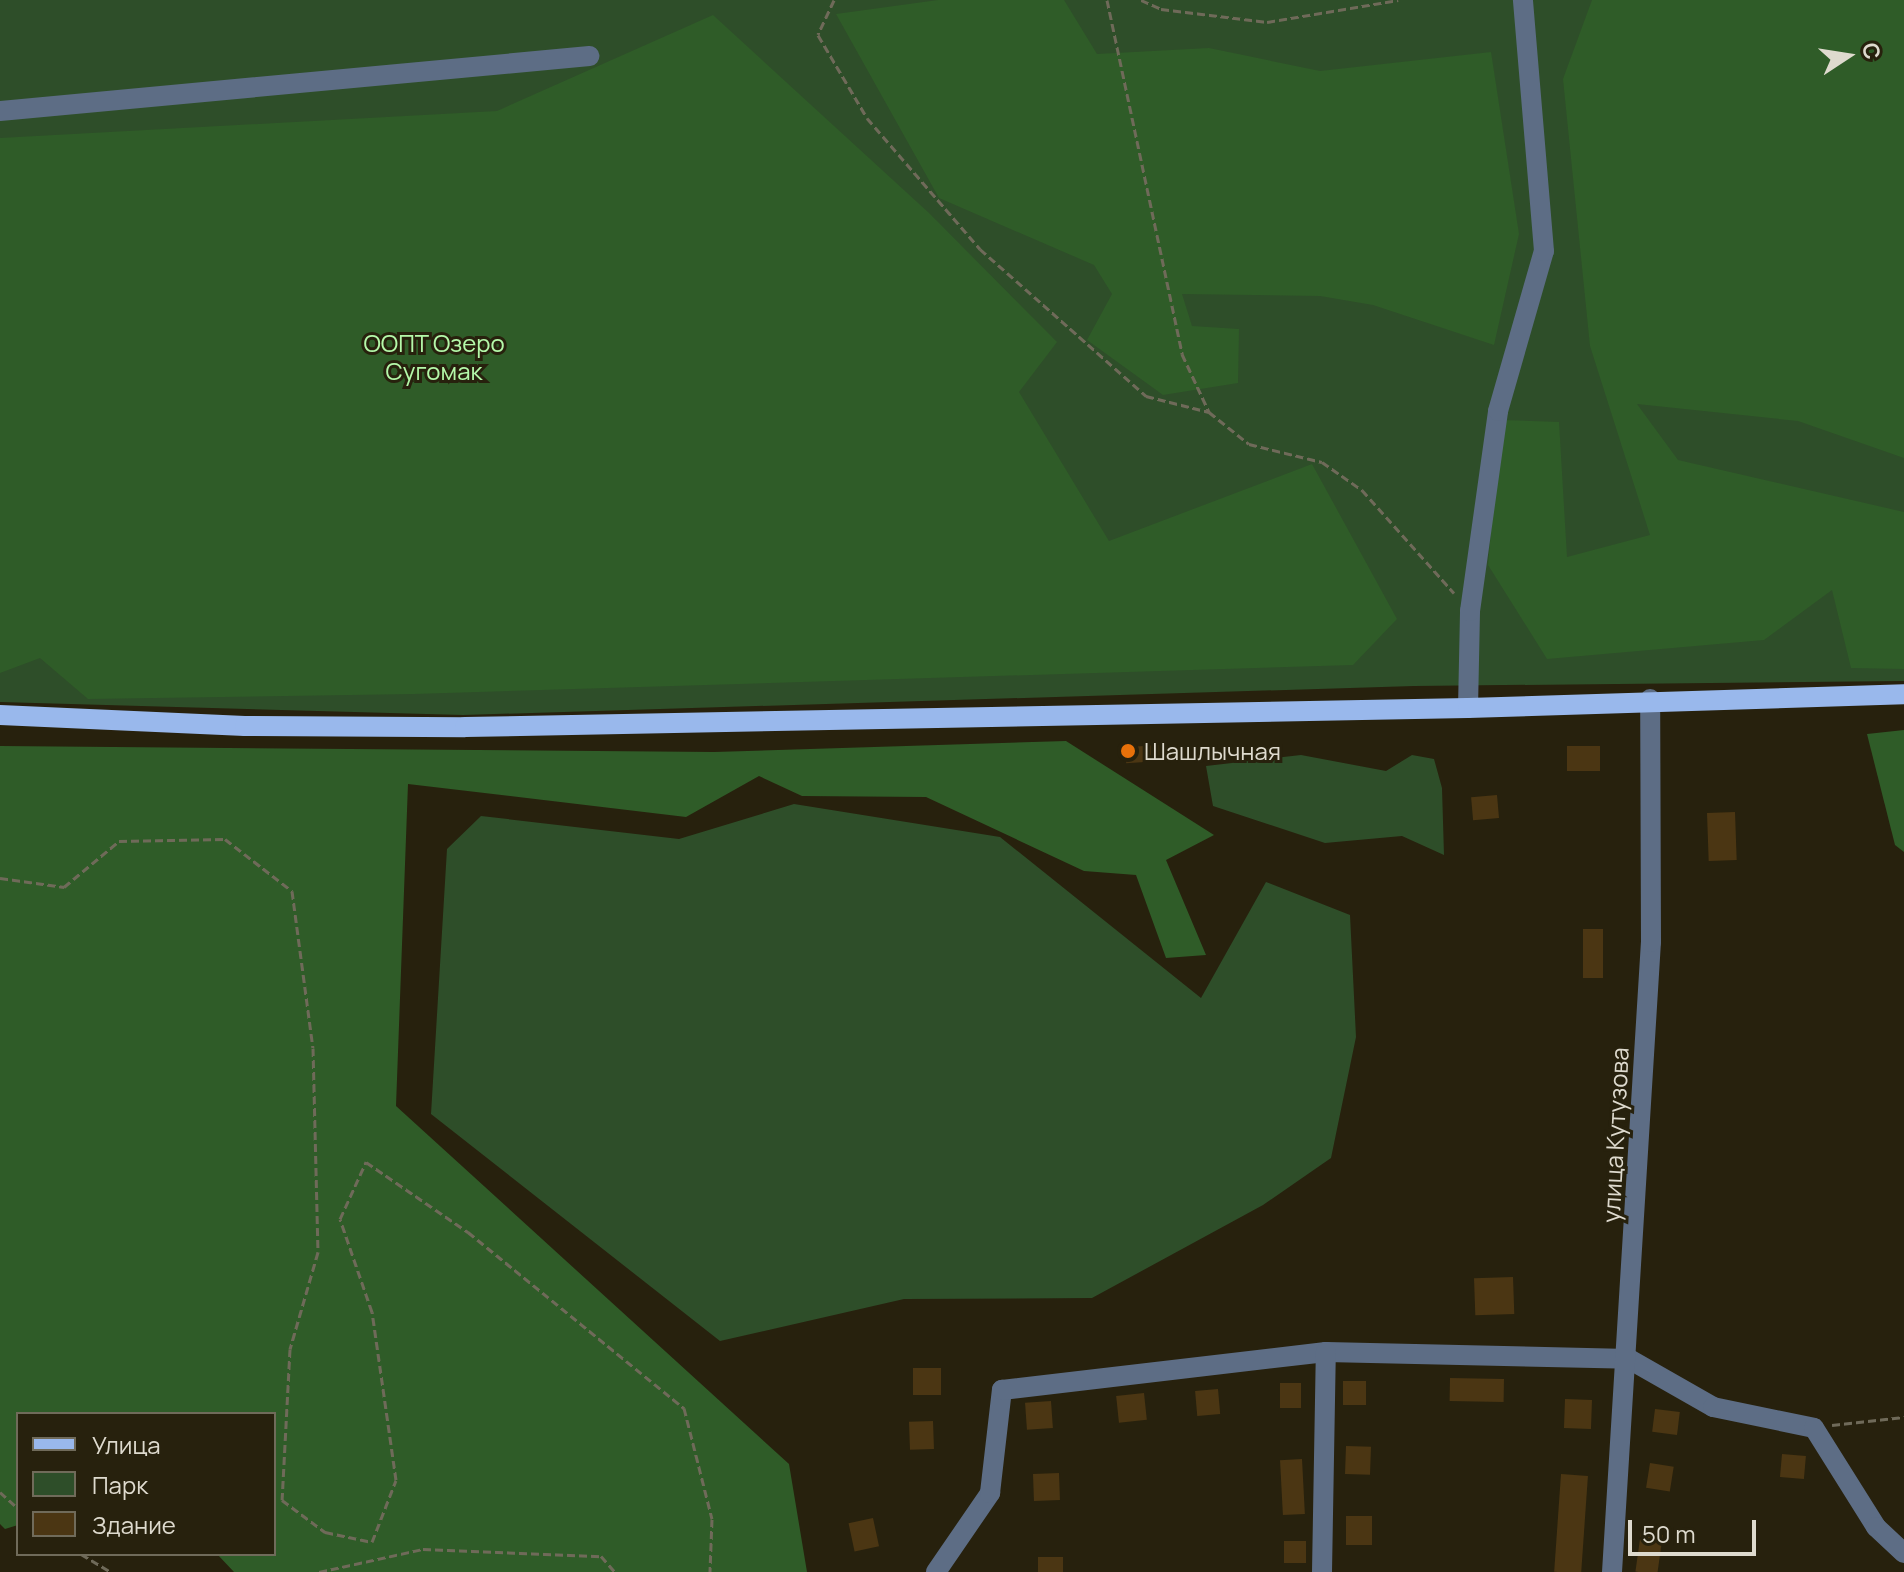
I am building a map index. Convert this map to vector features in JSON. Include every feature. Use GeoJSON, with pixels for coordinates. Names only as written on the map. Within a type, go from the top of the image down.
{"type":"FeatureCollection","features":[{"type":"Feature","properties":{"kind":"main road"},"geometry":{"type":"LineString","coordinates":[[0,715],[245,726],[465,727],[1468,708],[1650,699],[1904,694]]}},
{"type":"Feature","properties":{"kind":"street"},"geometry":{"type":"LineString","coordinates":[[1468,708],[1470,611],[1498,411],[1544,251],[1523,0]]}},
{"type":"Feature","properties":{"kind":"street"},"geometry":{"type":"LineString","coordinates":[[0,111],[589,56]]}},
{"type":"Feature","properties":{"kind":"street","name":"улица Кутузова"},"geometry":{"type":"LineString","coordinates":[[1612,1572],[1629,1359],[1651,942],[1650,699]]}},
{"type":"Feature","properties":{"kind":"street"},"geometry":{"type":"LineString","coordinates":[[1322,1572],[1326,1352]]}},
{"type":"Feature","properties":{"kind":"street"},"geometry":{"type":"LineString","coordinates":[[936,1572],[990,1493],[1002,1390],[1326,1352],[1629,1359],[1713,1407],[1814,1428],[1876,1527],[1904,1553]]}},
{"type":"Feature","properties":{"kind":"path"},"geometry":{"type":"LineString","coordinates":[[834,0],[818,35],[867,118],[980,249],[1059,325],[1146,396],[1209,412],[1249,444],[1322,462],[1362,490],[1470,611]]}},
{"type":"Feature","properties":{"kind":"path"},"geometry":{"type":"LineString","coordinates":[[1107,0],[1182,354],[1209,412]]}},
{"type":"Feature","properties":{"kind":"path"},"geometry":{"type":"LineString","coordinates":[[1141,0],[1161,9],[1267,22],[1398,0]]}},
{"type":"Feature","properties":{"kind":"path"},"geometry":{"type":"LineString","coordinates":[[0,878],[64,887],[119,841],[225,839],[292,891],[313,1048],[318,1252],[290,1349],[282,1500],[325,1532],[372,1542],[396,1480],[372,1312],[340,1219],[366,1162],[468,1232],[684,1408],[712,1519],[710,1572]]}},
{"type":"Feature","properties":{"kind":"path"},"geometry":{"type":"LineString","coordinates":[[1814,1428],[1904,1417]]}},
{"type":"Feature","properties":{"kind":"path"},"geometry":{"type":"LineString","coordinates":[[0,1492],[16,1506]]}},
{"type":"Feature","properties":{"kind":"path"},"geometry":{"type":"LineString","coordinates":[[319,1572],[423,1549],[601,1556],[615,1572]]}},
{"type":"Feature","properties":{"kind":"path"},"geometry":{"type":"LineString","coordinates":[[84,1556],[111,1572]]}},
{"type":"Feature","properties":{"kind":"green space","name":"ООПТ Озеро Сугомак"},"geometry":{"type":"Polygon","coordinates":[[[0,0],[1904,0],[1904,681],[1414,686],[463,715],[0,702],[0,0]]]}},
{"type":"Feature","properties":{"kind":"green space"},"geometry":{"type":"Polygon","coordinates":[[[938,0],[1064,0],[1097,54],[1209,48],[1320,71],[1491,52],[1519,234],[1494,345],[1373,305],[1320,296],[1182,294],[1192,326],[1239,329],[1238,383],[1163,395],[1087,340],[1112,294],[1094,265],[939,198],[836,14],[938,0]]]}},
{"type":"Feature","properties":{"kind":"green space"},"geometry":{"type":"Polygon","coordinates":[[[1592,0],[1904,0],[1904,458],[1798,421],[1637,404],[1678,460],[1904,512],[1904,669],[1851,668],[1832,590],[1764,640],[1547,659],[1488,565],[1501,420],[1559,422],[1567,557],[1650,535],[1590,346],[1563,79],[1592,0]]]}},
{"type":"Feature","properties":{"kind":"green space"},"geometry":{"type":"Polygon","coordinates":[[[713,15],[929,213],[1057,342],[1019,392],[1109,541],[1312,464],[1397,619],[1353,665],[414,694],[88,699],[40,658],[0,673],[0,138],[497,111],[713,15]]]}},
{"type":"Feature","properties":{"kind":"green space"},"geometry":{"type":"Polygon","coordinates":[[[1904,730],[1904,852],[1895,845],[1867,734],[1904,730]]]}},
{"type":"Feature","properties":{"kind":"green space"},"geometry":{"type":"Polygon","coordinates":[[[1066,741],[1214,835],[1166,860],[1206,955],[1166,958],[1136,875],[1084,871],[926,797],[802,796],[759,776],[686,817],[408,784],[396,1106],[789,1464],[807,1572],[234,1572],[219,1556],[276,1556],[276,1412],[16,1412],[16,1526],[5,1529],[0,1524],[0,746],[714,752],[1066,741]]]}},
{"type":"Feature","properties":{"kind":"green space"},"geometry":{"type":"Polygon","coordinates":[[[1301,755],[1386,771],[1412,755],[1434,759],[1442,788],[1444,855],[1402,836],[1325,843],[1213,806],[1206,766],[1301,755]]]}},
{"type":"Feature","properties":{"kind":"green space"},"geometry":{"type":"Polygon","coordinates":[[[794,804],[1000,837],[1201,998],[1266,882],[1350,915],[1356,1037],[1331,1158],[1263,1205],[1092,1298],[904,1299],[720,1341],[431,1114],[447,849],[481,816],[679,839],[794,804]]]}},
{"type":"Feature","properties":{"kind":"building"},"geometry":{"type":"Polygon","coordinates":[[[1159,745],[1160,761],[1126,763],[1125,747],[1159,745]]]}},
{"type":"Feature","properties":{"kind":"building"},"geometry":{"type":"Polygon","coordinates":[[[1567,746],[1600,746],[1600,771],[1567,771],[1567,746]]]}},
{"type":"Feature","properties":{"kind":"building"},"geometry":{"type":"Polygon","coordinates":[[[1497,795],[1499,818],[1473,820],[1471,797],[1497,795]]]}},
{"type":"Feature","properties":{"kind":"building"},"geometry":{"type":"Polygon","coordinates":[[[1735,812],[1737,860],[1709,861],[1707,813],[1735,812]]]}},
{"type":"Feature","properties":{"kind":"building"},"geometry":{"type":"Polygon","coordinates":[[[1583,929],[1603,929],[1603,978],[1583,978],[1583,929]]]}},
{"type":"Feature","properties":{"kind":"building"},"geometry":{"type":"Polygon","coordinates":[[[1513,1277],[1514,1314],[1475,1315],[1474,1278],[1513,1277]]]}},
{"type":"Feature","properties":{"kind":"building"},"geometry":{"type":"Polygon","coordinates":[[[913,1368],[941,1368],[941,1395],[913,1395],[913,1368]]]}},
{"type":"Feature","properties":{"kind":"building"},"geometry":{"type":"Polygon","coordinates":[[[1450,1378],[1504,1379],[1504,1402],[1450,1401],[1450,1378]]]}},
{"type":"Feature","properties":{"kind":"building"},"geometry":{"type":"Polygon","coordinates":[[[1343,1381],[1366,1381],[1366,1405],[1343,1405],[1343,1381]]]}},
{"type":"Feature","properties":{"kind":"building"},"geometry":{"type":"Polygon","coordinates":[[[1280,1383],[1301,1383],[1301,1408],[1280,1408],[1280,1383]]]}},
{"type":"Feature","properties":{"kind":"building"},"geometry":{"type":"Polygon","coordinates":[[[1218,1389],[1220,1414],[1197,1416],[1195,1391],[1218,1389]]]}},
{"type":"Feature","properties":{"kind":"building"},"geometry":{"type":"Polygon","coordinates":[[[1144,1393],[1147,1420],[1119,1423],[1116,1396],[1144,1393]]]}},
{"type":"Feature","properties":{"kind":"building"},"geometry":{"type":"Polygon","coordinates":[[[1565,1399],[1592,1400],[1591,1429],[1564,1428],[1565,1399]]]}},
{"type":"Feature","properties":{"kind":"building"},"geometry":{"type":"Polygon","coordinates":[[[1051,1401],[1053,1428],[1027,1430],[1025,1403],[1051,1401]]]}},
{"type":"Feature","properties":{"kind":"building"},"geometry":{"type":"Polygon","coordinates":[[[1655,1409],[1680,1412],[1677,1435],[1652,1432],[1655,1409]]]}},
{"type":"Feature","properties":{"kind":"building"},"geometry":{"type":"Polygon","coordinates":[[[933,1421],[934,1449],[910,1450],[909,1422],[933,1421]]]}},
{"type":"Feature","properties":{"kind":"building"},"geometry":{"type":"Polygon","coordinates":[[[1346,1446],[1371,1447],[1370,1475],[1345,1474],[1346,1446]]]}},
{"type":"Feature","properties":{"kind":"building"},"geometry":{"type":"Polygon","coordinates":[[[1782,1454],[1806,1456],[1804,1479],[1780,1477],[1782,1454]]]}},
{"type":"Feature","properties":{"kind":"building"},"geometry":{"type":"Polygon","coordinates":[[[1302,1459],[1305,1514],[1283,1515],[1280,1460],[1302,1459]]]}},
{"type":"Feature","properties":{"kind":"building"},"geometry":{"type":"Polygon","coordinates":[[[1650,1463],[1674,1467],[1670,1491],[1646,1488],[1650,1463]]]}},
{"type":"Feature","properties":{"kind":"building"},"geometry":{"type":"Polygon","coordinates":[[[1059,1473],[1060,1500],[1034,1501],[1033,1474],[1059,1473]]]}},
{"type":"Feature","properties":{"kind":"building"},"geometry":{"type":"Polygon","coordinates":[[[1561,1474],[1588,1476],[1581,1572],[1554,1572],[1561,1474]]]}},
{"type":"Feature","properties":{"kind":"building"},"geometry":{"type":"Polygon","coordinates":[[[1346,1516],[1372,1516],[1372,1545],[1346,1545],[1346,1516]]]}},
{"type":"Feature","properties":{"kind":"building"},"geometry":{"type":"Polygon","coordinates":[[[873,1518],[879,1546],[855,1552],[849,1523],[873,1518]]]}},
{"type":"Feature","properties":{"kind":"building"},"geometry":{"type":"Polygon","coordinates":[[[1641,1532],[1663,1535],[1658,1572],[1635,1572],[1641,1532]]]}},
{"type":"Feature","properties":{"kind":"building"},"geometry":{"type":"Polygon","coordinates":[[[1284,1541],[1306,1541],[1306,1563],[1284,1563],[1284,1541]]]}},
{"type":"Feature","properties":{"kind":"building"},"geometry":{"type":"Polygon","coordinates":[[[1038,1557],[1063,1557],[1063,1572],[1038,1572],[1038,1557]]]}},
{"type":"Feature","properties":{"kind":"place","name":"Шашлычная"},"geometry":{"type":"Point","coordinates":[1128,751]}}]}
